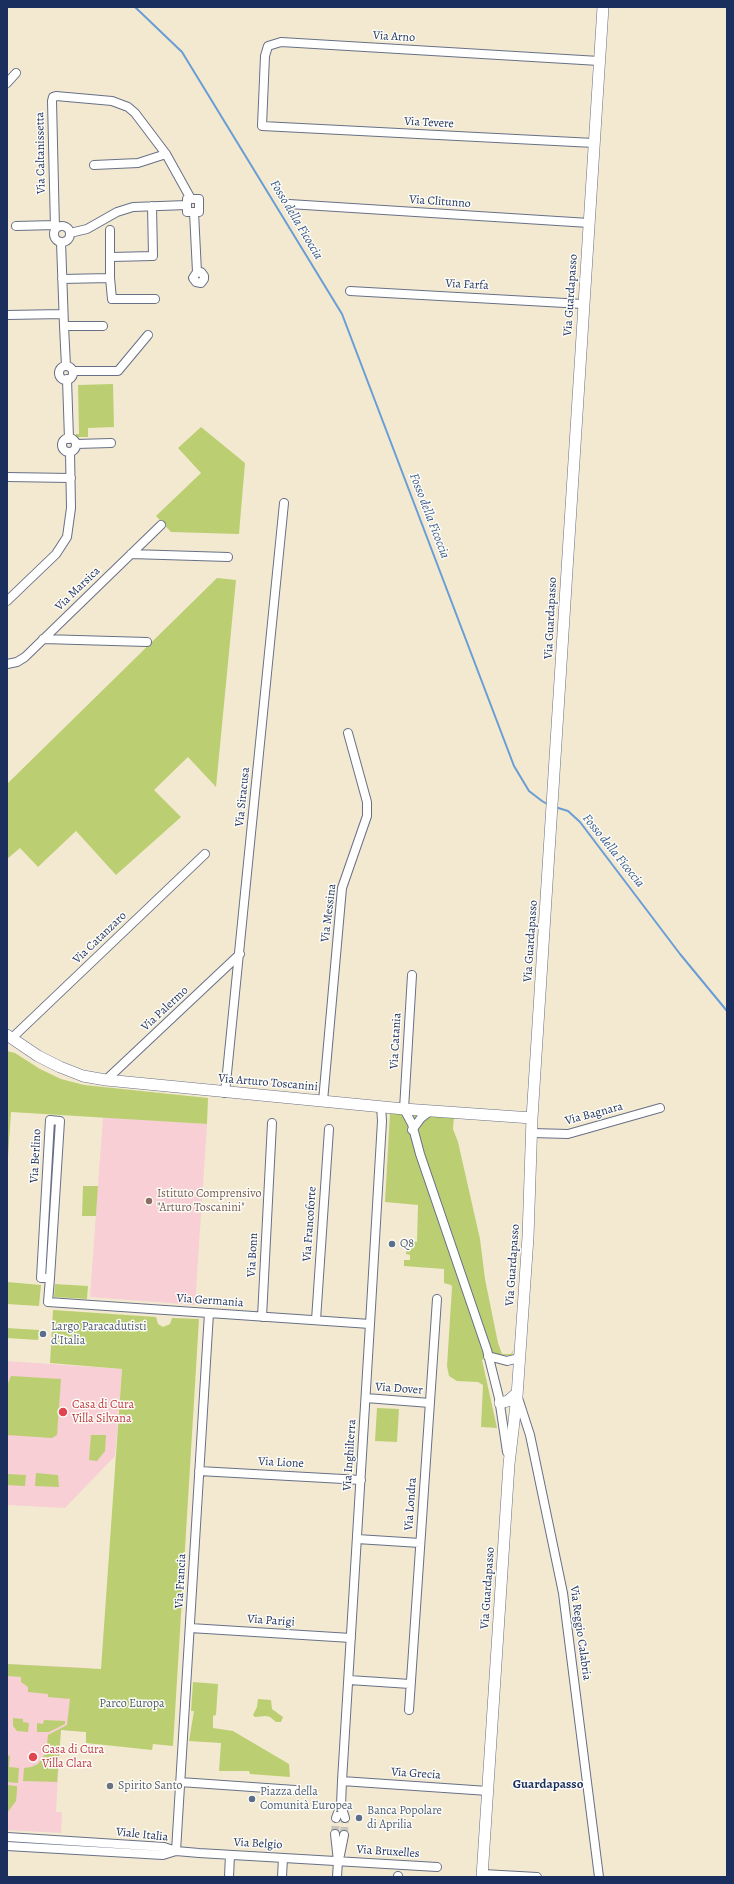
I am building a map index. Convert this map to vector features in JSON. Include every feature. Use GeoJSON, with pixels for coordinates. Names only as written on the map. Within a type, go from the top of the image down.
{"type":"FeatureCollection","features":[{"type":"Feature","properties":{"kind":"street","name":"Via Guardapasso"},"geometry":{"type":"LineString","coordinates":[[483,1876],[509,1464],[517,1395],[528,1238],[532,1118],[603,7]]}},
{"type":"Feature","properties":{"kind":"street","name":"Via Arno"},"geometry":{"type":"LineString","coordinates":[[262,126],[265,56],[268,46],[276,42],[599,61]]}},
{"type":"Feature","properties":{"kind":"street"},"geometry":{"type":"LineString","coordinates":[[7,83],[16,73]]}},
{"type":"Feature","properties":{"kind":"street","name":"Via Caltanissetta"},"geometry":{"type":"LineString","coordinates":[[55,227],[52,101],[53,97],[58,96],[108,100],[124,105],[135,113],[166,154],[189,202]]}},
{"type":"Feature","properties":{"kind":"street","name":"Via Tevere"},"geometry":{"type":"LineString","coordinates":[[262,126],[594,143]]}},
{"type":"Feature","properties":{"kind":"street"},"geometry":{"type":"LineString","coordinates":[[94,165],[138,162],[166,154]]}},
{"type":"Feature","properties":{"kind":"street"},"geometry":{"type":"LineString","coordinates":[[70,233],[87,229],[122,210],[189,202],[199,199],[199,212],[187,212],[189,202]]}},
{"type":"Feature","properties":{"kind":"street","name":"Via Clitunno"},"geometry":{"type":"LineString","coordinates":[[289,204],[589,223]]}},
{"type":"Feature","properties":{"kind":"street"},"geometry":{"type":"LineString","coordinates":[[111,257],[153,256],[152,206]]}},
{"type":"Feature","properties":{"kind":"street"},"geometry":{"type":"LineString","coordinates":[[194,212],[197,272]]}},
{"type":"Feature","properties":{"kind":"street"},"geometry":{"type":"LineString","coordinates":[[16,226],[65,226],[70,233]]}},
{"type":"Feature","properties":{"kind":"street"},"geometry":{"type":"LineString","coordinates":[[55,227],[55,237],[61,242],[66,366]]}},
{"type":"Feature","properties":{"kind":"street"},"geometry":{"type":"LineString","coordinates":[[110,230],[110,278],[112,299],[155,299]]}},
{"type":"Feature","properties":{"kind":"street"},"geometry":{"type":"LineString","coordinates":[[61,242],[67,240],[70,233]]}},
{"type":"Feature","properties":{"kind":"street"},"geometry":{"type":"LineString","coordinates":[[62,279],[110,278]]}},
{"type":"Feature","properties":{"kind":"street","name":"Via Farfa"},"geometry":{"type":"LineString","coordinates":[[350,291],[583,304]]}},
{"type":"Feature","properties":{"kind":"street"},"geometry":{"type":"LineString","coordinates":[[7,315],[63,314]]}},
{"type":"Feature","properties":{"kind":"street"},"geometry":{"type":"LineString","coordinates":[[64,326],[103,326]]}},
{"type":"Feature","properties":{"kind":"street"},"geometry":{"type":"LineString","coordinates":[[66,366],[71,368],[73,371],[118,370],[148,334]]}},
{"type":"Feature","properties":{"kind":"street"},"geometry":{"type":"LineString","coordinates":[[66,366],[61,369],[60,373],[63,378],[67,379]]}},
{"type":"Feature","properties":{"kind":"street"},"geometry":{"type":"LineString","coordinates":[[67,379],[72,376],[73,371]]}},
{"type":"Feature","properties":{"kind":"street"},"geometry":{"type":"LineString","coordinates":[[67,379],[69,439]]}},
{"type":"Feature","properties":{"kind":"street"},"geometry":{"type":"LineString","coordinates":[[69,439],[74,441],[76,444],[111,443]]}},
{"type":"Feature","properties":{"kind":"street"},"geometry":{"type":"LineString","coordinates":[[69,439],[64,442],[63,446],[66,451],[70,452]]}},
{"type":"Feature","properties":{"kind":"street"},"geometry":{"type":"LineString","coordinates":[[70,452],[74,450],[76,444]]}},
{"type":"Feature","properties":{"kind":"street"},"geometry":{"type":"LineString","coordinates":[[7,601],[56,554],[69,531],[70,452]]}},
{"type":"Feature","properties":{"kind":"street"},"geometry":{"type":"LineString","coordinates":[[7,477],[70,478]]}},
{"type":"Feature","properties":{"kind":"street","name":"Via Siracusa"},"geometry":{"type":"LineString","coordinates":[[226,1093],[284,503]]}},
{"type":"Feature","properties":{"kind":"street","name":"Via Marsica"},"geometry":{"type":"LineString","coordinates":[[7,665],[22,659],[161,525]]}},
{"type":"Feature","properties":{"kind":"street"},"geometry":{"type":"LineString","coordinates":[[131,554],[228,556]]}},
{"type":"Feature","properties":{"kind":"street"},"geometry":{"type":"LineString","coordinates":[[43,639],[147,642]]}},
{"type":"Feature","properties":{"kind":"street","name":"Via Messina"},"geometry":{"type":"LineString","coordinates":[[323,1101],[342,888],[367,816],[367,802],[348,733]]}},
{"type":"Feature","properties":{"kind":"street","name":"Via Catanzaro"},"geometry":{"type":"LineString","coordinates":[[9,1038],[205,854]]}},
{"type":"Feature","properties":{"kind":"street","name":"Via Palermo"},"geometry":{"type":"LineString","coordinates":[[106,1080],[240,954]]}},
{"type":"Feature","properties":{"kind":"street","name":"Via Catania"},"geometry":{"type":"LineString","coordinates":[[404,1108],[412,976]]}},
{"type":"Feature","properties":{"kind":"street","name":"Via Arturo Toscanini"},"geometry":{"type":"LineString","coordinates":[[9,1038],[38,1056],[60,1067],[79,1074],[106,1080],[226,1093],[430,1111],[532,1118]]}},
{"type":"Feature","properties":{"kind":"street","name":"Via Inghilterra"},"geometry":{"type":"LineString","coordinates":[[340,1818],[382,1121],[381,1106]]}},
{"type":"Feature","properties":{"kind":"street"},"geometry":{"type":"LineString","coordinates":[[404,1108],[412,1124],[412,1130],[488,1356],[500,1403],[509,1464]]}},
{"type":"Feature","properties":{"kind":"street","name":"Via Bagnara"},"geometry":{"type":"LineString","coordinates":[[532,1133],[570,1134],[660,1108]]}},
{"type":"Feature","properties":{"kind":"street"},"geometry":{"type":"LineString","coordinates":[[412,1130],[421,1118],[430,1111]]}},
{"type":"Feature","properties":{"kind":"street","name":"Via Berlino"},"geometry":{"type":"LineString","coordinates":[[48,1302],[50,1278],[60,1121],[50,1120],[41,1278],[50,1278]]}},
{"type":"Feature","properties":{"kind":"street","name":"Via Bonn"},"geometry":{"type":"LineString","coordinates":[[262,1317],[272,1123]]}},
{"type":"Feature","properties":{"kind":"street","name":"Via Francoforte"},"geometry":{"type":"LineString","coordinates":[[316,1320],[328,1129]]}},
{"type":"Feature","properties":{"kind":"street","name":"Via Londra"},"geometry":{"type":"LineString","coordinates":[[409,1710],[437,1299]]}},
{"type":"Feature","properties":{"kind":"street","name":"Via Germania"},"geometry":{"type":"LineString","coordinates":[[48,1302],[370,1324]]}},
{"type":"Feature","properties":{"kind":"street","name":"Via Francia"},"geometry":{"type":"LineString","coordinates":[[176,1851],[209,1313]]}},
{"type":"Feature","properties":{"kind":"street"},"geometry":{"type":"LineString","coordinates":[[488,1356],[507,1361],[520,1356]]}},
{"type":"Feature","properties":{"kind":"street"},"geometry":{"type":"LineString","coordinates":[[500,1403],[508,1401],[517,1395]]}},
{"type":"Feature","properties":{"kind":"street","name":"Via Reggio Calabria"},"geometry":{"type":"LineString","coordinates":[[517,1395],[530,1435],[563,1593],[599,1877]]}},
{"type":"Feature","properties":{"kind":"street","name":"Via Dover"},"geometry":{"type":"LineString","coordinates":[[366,1398],[430,1403]]}},
{"type":"Feature","properties":{"kind":"street","name":"Via Lione"},"geometry":{"type":"LineString","coordinates":[[199,1471],[361,1480]]}},
{"type":"Feature","properties":{"kind":"street"},"geometry":{"type":"LineString","coordinates":[[357,1539],[420,1543]]}},
{"type":"Feature","properties":{"kind":"street","name":"Via Parigi"},"geometry":{"type":"LineString","coordinates":[[190,1628],[351,1638]]}},
{"type":"Feature","properties":{"kind":"street"},"geometry":{"type":"LineString","coordinates":[[348,1680],[410,1684]]}},
{"type":"Feature","properties":{"kind":"street","name":"Via Grecia"},"geometry":{"type":"LineString","coordinates":[[342,1781],[488,1791]]}},
{"type":"Feature","properties":{"kind":"street"},"geometry":{"type":"LineString","coordinates":[[180,1782],[295,1790]]}},
{"type":"Feature","properties":{"kind":"street"},"geometry":{"type":"LineString","coordinates":[[335,1834],[338,1861]]}},
{"type":"Feature","properties":{"kind":"street"},"geometry":{"type":"LineString","coordinates":[[337,1877],[338,1861],[344,1835]]}},
{"type":"Feature","properties":{"kind":"street","name":"Viale Italia"},"geometry":{"type":"LineString","coordinates":[[7,1838],[164,1847],[176,1851]]}},
{"type":"Feature","properties":{"kind":"street","name":"Viale Italia"},"geometry":{"type":"LineString","coordinates":[[7,1846],[164,1855],[176,1851]]}},
{"type":"Feature","properties":{"kind":"street","name":"Via Belgio"},"geometry":{"type":"LineString","coordinates":[[176,1851],[338,1861]]}},
{"type":"Feature","properties":{"kind":"street"},"geometry":{"type":"LineString","coordinates":[[229,1877],[230,1855]]}},
{"type":"Feature","properties":{"kind":"street"},"geometry":{"type":"LineString","coordinates":[[282,1877],[283,1858]]}},
{"type":"Feature","properties":{"kind":"street","name":"Via Bruxelles"},"geometry":{"type":"LineString","coordinates":[[338,1861],[437,1867]]}},
{"type":"Feature","properties":{"kind":"street"},"geometry":{"type":"LineString","coordinates":[[483,1876],[537,1877]]}},
{"type":"Feature","properties":{"kind":"shaded area","name":"Istituto Comprensivo \"Arturo Toscanini\""},"geometry":{"type":"Polygon","coordinates":[[[103,1117],[207,1124],[195,1305],[90,1297],[103,1117]]]}},
{"type":"Feature","properties":{"kind":"shaded area","name":"Casa di Cura Villa Silvana"},"geometry":{"type":"Polygon","coordinates":[[[7,1361],[122,1369],[115,1456],[65,1508],[7,1505],[7,1361]]]}},
{"type":"Feature","properties":{"kind":"shaded area","name":"Casa di Cura Villa Clara"},"geometry":{"type":"Polygon","coordinates":[[[7,1664],[90,1668],[86,1732],[61,1730],[56,1812],[62,1812],[61,1833],[7,1830],[7,1664]]]}},
{"type":"Feature","properties":{"kind":"green space"},"geometry":{"type":"Polygon","coordinates":[[[113,384],[114,427],[88,428],[88,437],[76,437],[76,434],[79,434],[78,385],[113,384]]]}},
{"type":"Feature","properties":{"kind":"green space"},"geometry":{"type":"Polygon","coordinates":[[[201,427],[245,463],[239,534],[171,532],[156,516],[201,473],[178,448],[201,427]]]}},
{"type":"Feature","properties":{"kind":"green space"},"geometry":{"type":"Polygon","coordinates":[[[217,578],[236,580],[216,787],[188,757],[154,790],[181,817],[116,875],[76,831],[38,867],[20,848],[7,859],[7,784],[217,578]]]}},
{"type":"Feature","properties":{"kind":"green space"},"geometry":{"type":"Polygon","coordinates":[[[7,1051],[15,1053],[40,1069],[61,1079],[84,1085],[208,1098],[207,1124],[11,1112],[7,1172],[7,1051]]]}},
{"type":"Feature","properties":{"kind":"green space"},"geometry":{"type":"Polygon","coordinates":[[[393,1111],[454,1116],[453,1129],[458,1142],[480,1239],[485,1279],[498,1343],[502,1354],[511,1354],[514,1349],[512,1355],[510,1356],[495,1354],[482,1360],[497,1428],[481,1427],[483,1385],[478,1382],[457,1381],[449,1376],[447,1366],[452,1287],[451,1285],[444,1283],[444,1269],[404,1266],[404,1260],[410,1260],[410,1255],[406,1254],[407,1240],[417,1242],[418,1205],[385,1202],[390,1113],[393,1111]]]}},
{"type":"Feature","properties":{"kind":"green space"},"geometry":{"type":"Polygon","coordinates":[[[83,1186],[98,1186],[96,1216],[82,1216],[83,1186]]]}},
{"type":"Feature","properties":{"kind":"green space"},"geometry":{"type":"Polygon","coordinates":[[[7,1282],[41,1285],[39,1306],[7,1304],[7,1282]]]}},
{"type":"Feature","properties":{"kind":"green space"},"geometry":{"type":"Polygon","coordinates":[[[55,1284],[88,1286],[87,1299],[54,1297],[55,1284]]]}},
{"type":"Feature","properties":{"kind":"green space","name":"Parco Europa"},"geometry":{"type":"Polygon","coordinates":[[[53,1310],[156,1317],[158,1324],[163,1327],[170,1324],[172,1318],[199,1319],[173,1746],[153,1744],[152,1750],[86,1743],[86,1732],[61,1730],[57,1782],[23,1781],[24,1768],[38,1764],[46,1753],[48,1735],[67,1725],[70,1699],[48,1697],[48,1694],[28,1692],[28,1687],[21,1682],[21,1677],[7,1676],[7,1664],[101,1669],[122,1369],[50,1363],[53,1310]]]}},
{"type":"Feature","properties":{"kind":"green space"},"geometry":{"type":"Polygon","coordinates":[[[7,1328],[39,1330],[38,1340],[7,1338],[7,1328]]]}},
{"type":"Feature","properties":{"kind":"green space"},"geometry":{"type":"Polygon","coordinates":[[[11,1376],[61,1379],[57,1435],[52,1438],[7,1435],[7,1396],[8,1383],[11,1376]]]}},
{"type":"Feature","properties":{"kind":"green space"},"geometry":{"type":"Polygon","coordinates":[[[377,1408],[399,1409],[397,1442],[375,1441],[377,1408]]]}},
{"type":"Feature","properties":{"kind":"green space"},"geometry":{"type":"Polygon","coordinates":[[[91,1435],[106,1435],[105,1451],[97,1461],[89,1460],[91,1435]]]}},
{"type":"Feature","properties":{"kind":"green space"},"geometry":{"type":"Polygon","coordinates":[[[36,1473],[58,1475],[59,1487],[35,1486],[36,1473]]]}},
{"type":"Feature","properties":{"kind":"green space"},"geometry":{"type":"Polygon","coordinates":[[[7,1474],[26,1475],[25,1486],[7,1485],[7,1474]]]}},
{"type":"Feature","properties":{"kind":"green space"},"geometry":{"type":"Polygon","coordinates":[[[193,1682],[218,1684],[216,1715],[213,1716],[213,1728],[233,1731],[289,1764],[290,1777],[250,1774],[249,1771],[219,1771],[221,1743],[189,1741],[194,1711],[191,1711],[193,1682]]]}},
{"type":"Feature","properties":{"kind":"green space"},"geometry":{"type":"Polygon","coordinates":[[[258,1699],[271,1700],[272,1709],[283,1717],[281,1722],[276,1722],[270,1717],[266,1716],[255,1717],[253,1715],[257,1707],[258,1699]]]}},
{"type":"Feature","properties":{"kind":"green space"},"geometry":{"type":"Polygon","coordinates":[[[13,1718],[23,1719],[23,1722],[29,1723],[28,1732],[17,1731],[13,1726],[13,1718]]]}},
{"type":"Feature","properties":{"kind":"green space"},"geometry":{"type":"Polygon","coordinates":[[[44,1720],[65,1721],[65,1724],[49,1732],[37,1732],[37,1723],[43,1724],[44,1720]]]}},
{"type":"Feature","properties":{"kind":"green space"},"geometry":{"type":"Polygon","coordinates":[[[7,1755],[10,1756],[9,1767],[19,1768],[18,1783],[7,1782],[7,1755]]]}},
{"type":"Feature","properties":{"kind":"green space"},"geometry":{"type":"Polygon","coordinates":[[[7,1785],[17,1786],[17,1790],[16,1801],[7,1813],[7,1785]]]}},
{"type":"Feature","properties":{"kind":"waterway","name":"Fosso della Ficoccia"},"geometry":{"type":"LineString","coordinates":[[135,7],[182,52],[342,314],[514,766],[529,791],[547,804]]}},
{"type":"Feature","properties":{"kind":"waterway","name":"Fosso della Ficoccia"},"geometry":{"type":"LineString","coordinates":[[555,807],[568,811],[580,822],[680,954],[727,1011]]}},
{"type":"Feature","properties":{"kind":"tunnel"},"geometry":{"type":"LineString","coordinates":[[335,1834],[336,1818]]}},
{"type":"Feature","properties":{"kind":"tunnel"},"geometry":{"type":"LineString","coordinates":[[344,1835],[345,1818]]}},
{"type":"Feature","properties":{"kind":"place","name":"Istituto Comprensivo \"Arturo Toscanini\""},"geometry":{"type":"Point","coordinates":[149,1201]}},
{"type":"Feature","properties":{"kind":"place","name":"Q8"},"geometry":{"type":"Point","coordinates":[392,1244]}},
{"type":"Feature","properties":{"kind":"place","name":"Largo Paracadutisti d'Italia"},"geometry":{"type":"Point","coordinates":[43,1334]}},
{"type":"Feature","properties":{"kind":"place","name":"Casa di Cura Villa Silvana"},"geometry":{"type":"Point","coordinates":[63,1412]}},
{"type":"Feature","properties":{"kind":"place","name":"Casa di Cura Villa Clara"},"geometry":{"type":"Point","coordinates":[33,1757]}},
{"type":"Feature","properties":{"kind":"place","name":"Spirito Santo"},"geometry":{"type":"Point","coordinates":[110,1786]}},
{"type":"Feature","properties":{"kind":"place","name":"Piazza della Comunità Europea"},"geometry":{"type":"Point","coordinates":[252,1799]}},
{"type":"Feature","properties":{"kind":"place","name":"Banca Popolare di Aprilia"},"geometry":{"type":"Point","coordinates":[359,1818]}},
{"type":"Feature","properties":{"kind":"district","name":"Guardapasso"},"geometry":{"type":"Point","coordinates":[548,1785]}}]}
